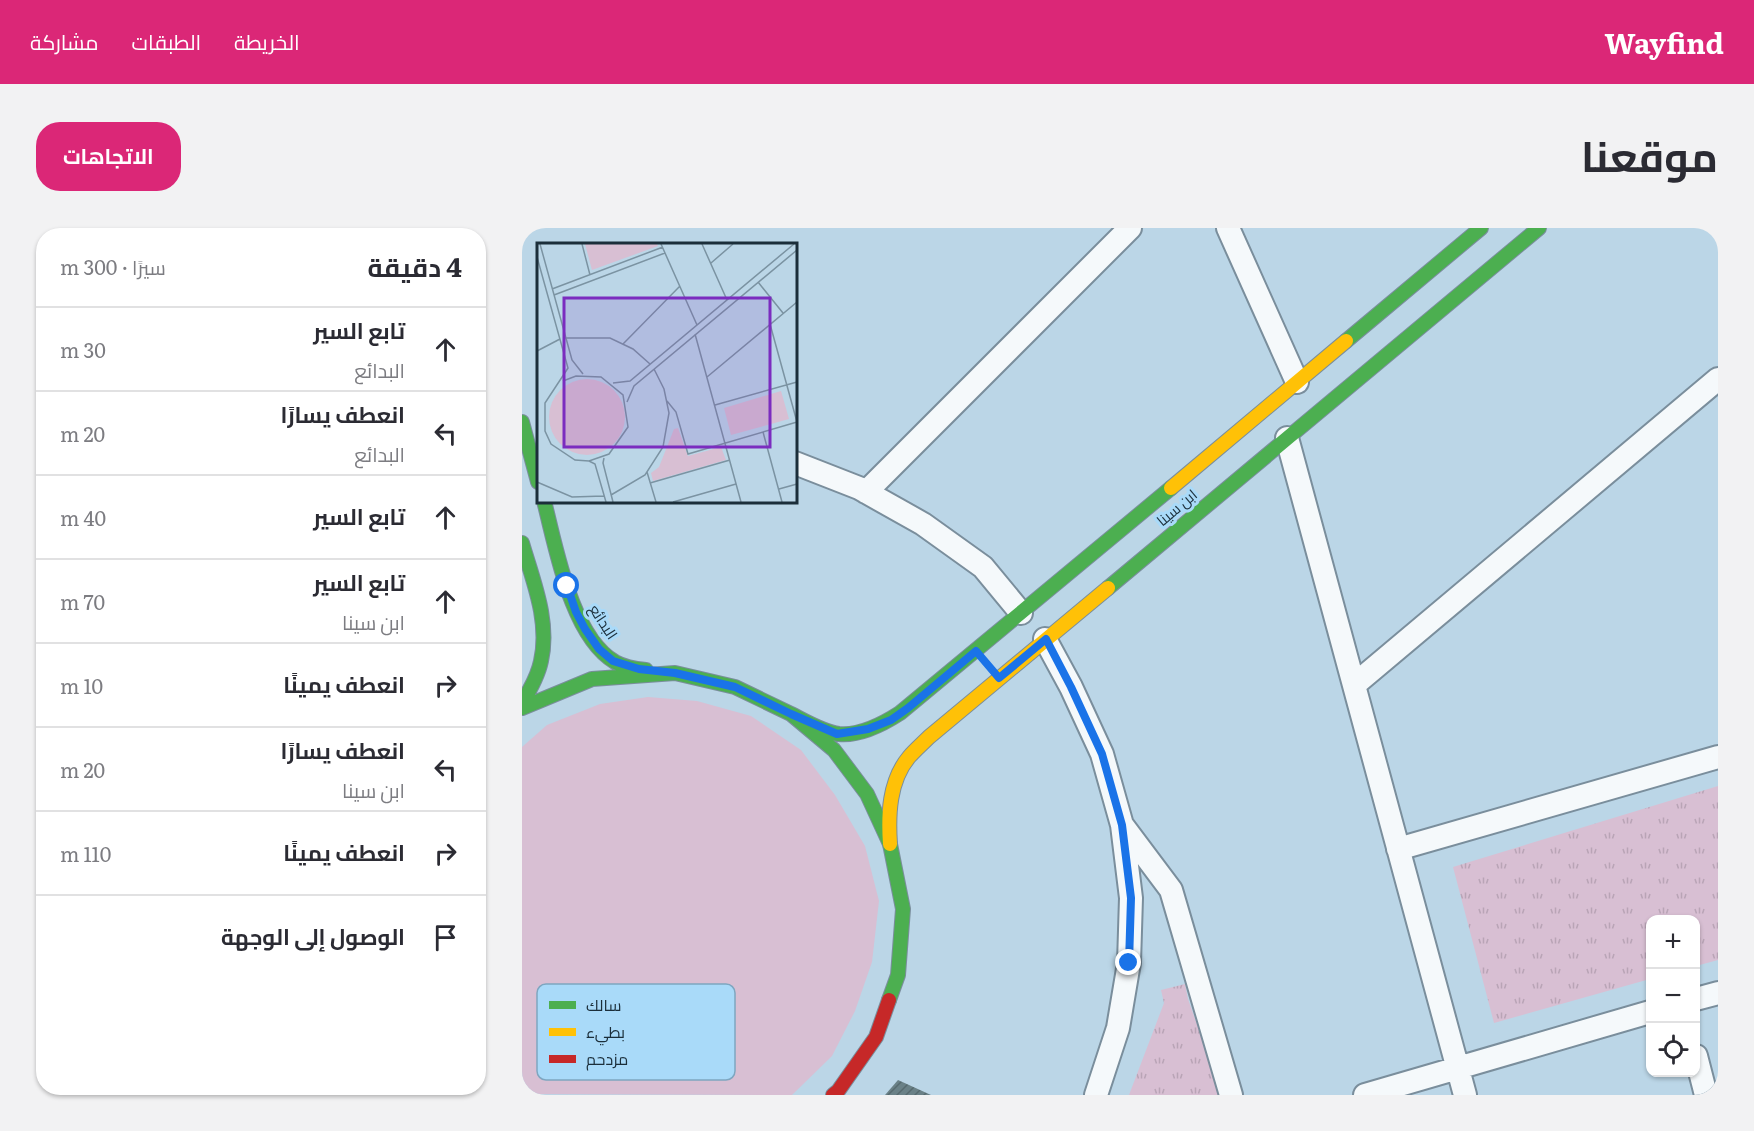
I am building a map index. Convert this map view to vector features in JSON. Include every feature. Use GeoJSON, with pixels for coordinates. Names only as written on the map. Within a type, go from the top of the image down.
{"type":"FeatureCollection","features":[{"type":"Feature","properties":{"kind":"street"},"geometry":{"type":"LineString","coordinates":[[866,492],[1130,228]]}},
{"type":"Feature","properties":{"kind":"street"},"geometry":{"type":"LineString","coordinates":[[1228,228],[1297,382]]}},
{"type":"Feature","properties":{"kind":"street","name":"ابن سينا"},"geometry":{"type":"LineString","coordinates":[[791,714],[837,734],[868,729],[891,720],[908,708],[987,665],[1046,639],[1539,228]]}},
{"type":"Feature","properties":{"kind":"street","name":"ابن سينا"},"geometry":{"type":"LineString","coordinates":[[890,844],[888,826],[893,788],[906,761],[929,737],[987,665],[1021,613],[1297,382],[1472,231]]}},
{"type":"Feature","properties":{"kind":"street"},"geometry":{"type":"LineString","coordinates":[[1354,685],[1718,380]]}},
{"type":"Feature","properties":{"kind":"street"},"geometry":{"type":"LineString","coordinates":[[522,422],[535,456],[537,473]]}},
{"type":"Feature","properties":{"kind":"street"},"geometry":{"type":"LineString","coordinates":[[1287,438],[1465,1095]]}},
{"type":"Feature","properties":{"kind":"street"},"geometry":{"type":"LineString","coordinates":[[796,463],[859,488],[923,524],[983,567],[1021,613]]}},
{"type":"Feature","properties":{"kind":"street","name":"البدائع"},"geometry":{"type":"LineString","coordinates":[[544,502],[576,612],[599,649],[613,661],[639,669],[675,673]]}},
{"type":"Feature","properties":{"kind":"street"},"geometry":{"type":"LineString","coordinates":[[522,543],[544,621],[545,637],[536,681],[522,703]]}},
{"type":"Feature","properties":{"kind":"street"},"geometry":{"type":"LineString","coordinates":[[1046,639],[1102,754],[1122,825],[1131,898],[1129,963],[1118,1028],[1096,1095]]}},
{"type":"Feature","properties":{"kind":"street"},"geometry":{"type":"LineString","coordinates":[[522,708],[592,679],[675,673],[735,687],[791,714],[834,750],[867,794],[890,844],[903,909],[898,975],[876,1037],[833,1095]]}},
{"type":"Feature","properties":{"kind":"street"},"geometry":{"type":"LineString","coordinates":[[1398,849],[1718,758]]}},
{"type":"Feature","properties":{"kind":"street"},"geometry":{"type":"LineString","coordinates":[[1122,825],[1171,891],[1231,1095]]}},
{"type":"Feature","properties":{"kind":"street"},"geometry":{"type":"LineString","coordinates":[[1700,998],[1718,993]]}},
{"type":"Feature","properties":{"kind":"street"},"geometry":{"type":"LineString","coordinates":[[1365,1095],[1646,1013]]}},
{"type":"Feature","properties":{"kind":"street"},"geometry":{"type":"LineString","coordinates":[[1700,1074],[1706,1095]]}},
{"type":"Feature","properties":{"kind":"green space"},"geometry":{"type":"Polygon","coordinates":[[[648,697],[697,701],[751,716],[801,750],[835,795],[865,846],[879,901],[872,962],[855,1011],[832,1056],[792,1095],[522,1094],[522,747],[547,725],[600,704],[648,697]]]}},
{"type":"Feature","properties":{"kind":"green space"},"geometry":{"type":"Polygon","coordinates":[[[1718,786],[1718,960],[1700,965],[1700,915],[1646,915],[1646,980],[1494,1023],[1453,867],[1718,786]]]}},
{"type":"Feature","properties":{"kind":"green space"},"geometry":{"type":"Polygon","coordinates":[[[1185,984],[1188,999],[1222,1095],[1129,1095],[1164,1003],[1161,990],[1185,984]]]}},
{"type":"Feature","properties":{"kind":"building"},"geometry":{"type":"Polygon","coordinates":[[[898,1080],[931,1095],[885,1095],[898,1080]]]}},
{"type":"Feature","properties":{"kind":"traffic: fast"},"geometry":{"type":"LineString","coordinates":[[1346,341],[1481,228]]}},
{"type":"Feature","properties":{"kind":"traffic: fast"},"geometry":{"type":"LineString","coordinates":[[1108,588],[1539,228]]}},
{"type":"Feature","properties":{"kind":"traffic: fast"},"geometry":{"type":"LineString","coordinates":[[522,422],[537,478]]}},
{"type":"Feature","properties":{"kind":"traffic: fast"},"geometry":{"type":"LineString","coordinates":[[791,714],[820,729],[847,734],[879,725],[900,713],[1171,488]]}},
{"type":"Feature","properties":{"kind":"traffic: fast"},"geometry":{"type":"LineString","coordinates":[[544,502],[560,565],[576,612],[587,632],[600,650],[615,662],[646,670]]}},
{"type":"Feature","properties":{"kind":"traffic: fast"},"geometry":{"type":"LineString","coordinates":[[522,543],[539,601],[543,631],[540,667],[522,703]]}},
{"type":"Feature","properties":{"kind":"traffic: fast"},"geometry":{"type":"LineString","coordinates":[[522,708],[592,679],[675,673],[735,687],[791,714],[834,750],[867,794],[890,844],[903,909],[898,975],[889,1000]]}},
{"type":"Feature","properties":{"kind":"traffic: slow"},"geometry":{"type":"LineString","coordinates":[[1171,488],[1346,341]]}},
{"type":"Feature","properties":{"kind":"traffic: slow"},"geometry":{"type":"LineString","coordinates":[[890,844],[891,799],[897,777],[909,757],[929,737],[1108,588]]}},
{"type":"Feature","properties":{"kind":"traffic: jam"},"geometry":{"type":"LineString","coordinates":[[833,1095],[876,1037],[889,1000]]}},
{"type":"Feature","properties":{"kind":"route"},"geometry":{"type":"LineString","coordinates":[[567,586],[585,629],[599,649],[613,661],[639,669],[675,673],[735,687],[837,734],[868,729],[891,720],[976,651],[999,678],[1046,639],[1102,754],[1122,825],[1131,898],[1129,963]]}}]}
